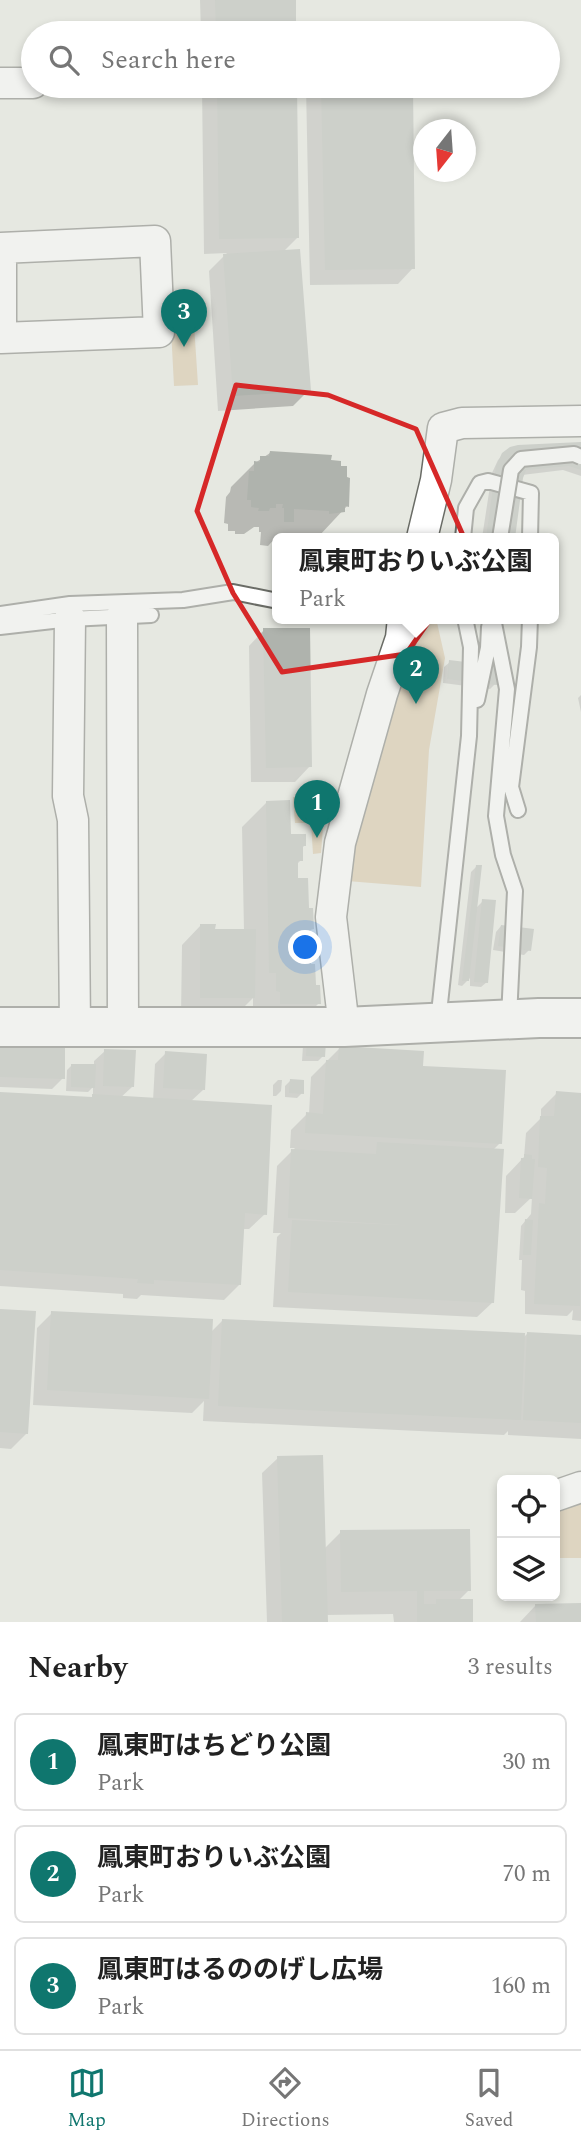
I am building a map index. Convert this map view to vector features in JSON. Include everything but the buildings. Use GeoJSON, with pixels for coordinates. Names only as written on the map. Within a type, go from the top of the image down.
{"type":"FeatureCollection","features":[{"type":"Feature","properties":{"kind":"street"},"geometry":{"type":"LineString","coordinates":[[0,83],[21,83]]}},
{"type":"Feature","properties":{"kind":"street"},"geometry":{"type":"LineString","coordinates":[[155,241],[159,332],[2,338],[1,248],[155,241]]}},
{"type":"Feature","properties":{"kind":"street"},"geometry":{"type":"LineString","coordinates":[[423,533],[436,480],[443,428],[462,424],[581,421]]}},
{"type":"Feature","properties":{"kind":"street"},"geometry":{"type":"LineString","coordinates":[[123,1028],[136,615]]}},
{"type":"Feature","properties":{"kind":"street"},"geometry":{"type":"LineString","coordinates":[[70,619],[68,796],[73,820],[75,1028]]}},
{"type":"Feature","properties":{"kind":"street"},"geometry":{"type":"LineString","coordinates":[[344,1027],[331,917],[340,843],[382,694],[401,638],[400,624]]}},
{"type":"Feature","properties":{"kind":"street"},"geometry":{"type":"LineString","coordinates":[[0,1027],[344,1027],[581,1018]]}},
{"type":"Feature","properties":{"kind":"street"},"geometry":{"type":"LineString","coordinates":[[560,1494],[581,1487]]}},
{"type":"Feature","properties":{"kind":"lane"},"geometry":{"type":"LineString","coordinates":[[501,533],[511,470],[521,460],[574,454],[581,457]]}},
{"type":"Feature","properties":{"kind":"lane"},"geometry":{"type":"LineString","coordinates":[[464,533],[466,508],[480,483],[488,481],[531,493],[530,533]]}},
{"type":"Feature","properties":{"kind":"lane"},"geometry":{"type":"LineString","coordinates":[[0,614],[71,604],[183,600],[233,592],[272,600]]}},
{"type":"Feature","properties":{"kind":"lane"},"geometry":{"type":"LineString","coordinates":[[0,627],[136,615]]}},
{"type":"Feature","properties":{"kind":"lane"},"geometry":{"type":"LineString","coordinates":[[438,1024],[469,736],[471,647],[466,624]]}},
{"type":"Feature","properties":{"kind":"lane"},"geometry":{"type":"LineString","coordinates":[[469,736],[488,648],[490,624]]}},
{"type":"Feature","properties":{"kind":"lane"},"geometry":{"type":"LineString","coordinates":[[492,624],[507,689],[496,816],[503,855],[514,891],[509,1020]]}},
{"type":"Feature","properties":{"kind":"lane"},"geometry":{"type":"LineString","coordinates":[[518,810],[511,787],[530,624]]}},
{"type":"Feature","properties":{"kind":"highlighted area"},"geometry":{"type":"Polygon","coordinates":[[[236,385],[328,395],[416,429],[473,558],[406,654],[282,672],[233,593],[197,511],[236,385]]]}},
{"type":"Feature","properties":{"kind":"shaded area"},"geometry":{"type":"Polygon","coordinates":[[[193,309],[198,385],[174,386],[170,310],[193,309]]]}},
{"type":"Feature","properties":{"kind":"shaded area"},"geometry":{"type":"Polygon","coordinates":[[[417,624],[437,624],[445,658],[429,750],[421,887],[347,881],[348,863],[417,624]]]}},
{"type":"Feature","properties":{"kind":"shaded area"},"geometry":{"type":"Polygon","coordinates":[[[293,797],[304,798],[324,815],[321,853],[313,854],[311,823],[295,823],[293,797]]]}},
{"type":"Feature","properties":{"kind":"shaded area"},"geometry":{"type":"Polygon","coordinates":[[[581,1500],[581,1558],[560,1558],[560,1508],[581,1500]]]}},
{"type":"Feature","properties":{"kind":"place","name":"鳳東町はるののげし広場"},"geometry":{"type":"Point","coordinates":[184,347]}},
{"type":"Feature","properties":{"kind":"place","name":"鳳東町おりいぶ公園"},"geometry":{"type":"Point","coordinates":[416,704]}},
{"type":"Feature","properties":{"kind":"place","name":"鳳東町はちどり公園"},"geometry":{"type":"Point","coordinates":[317,838]}}]}
